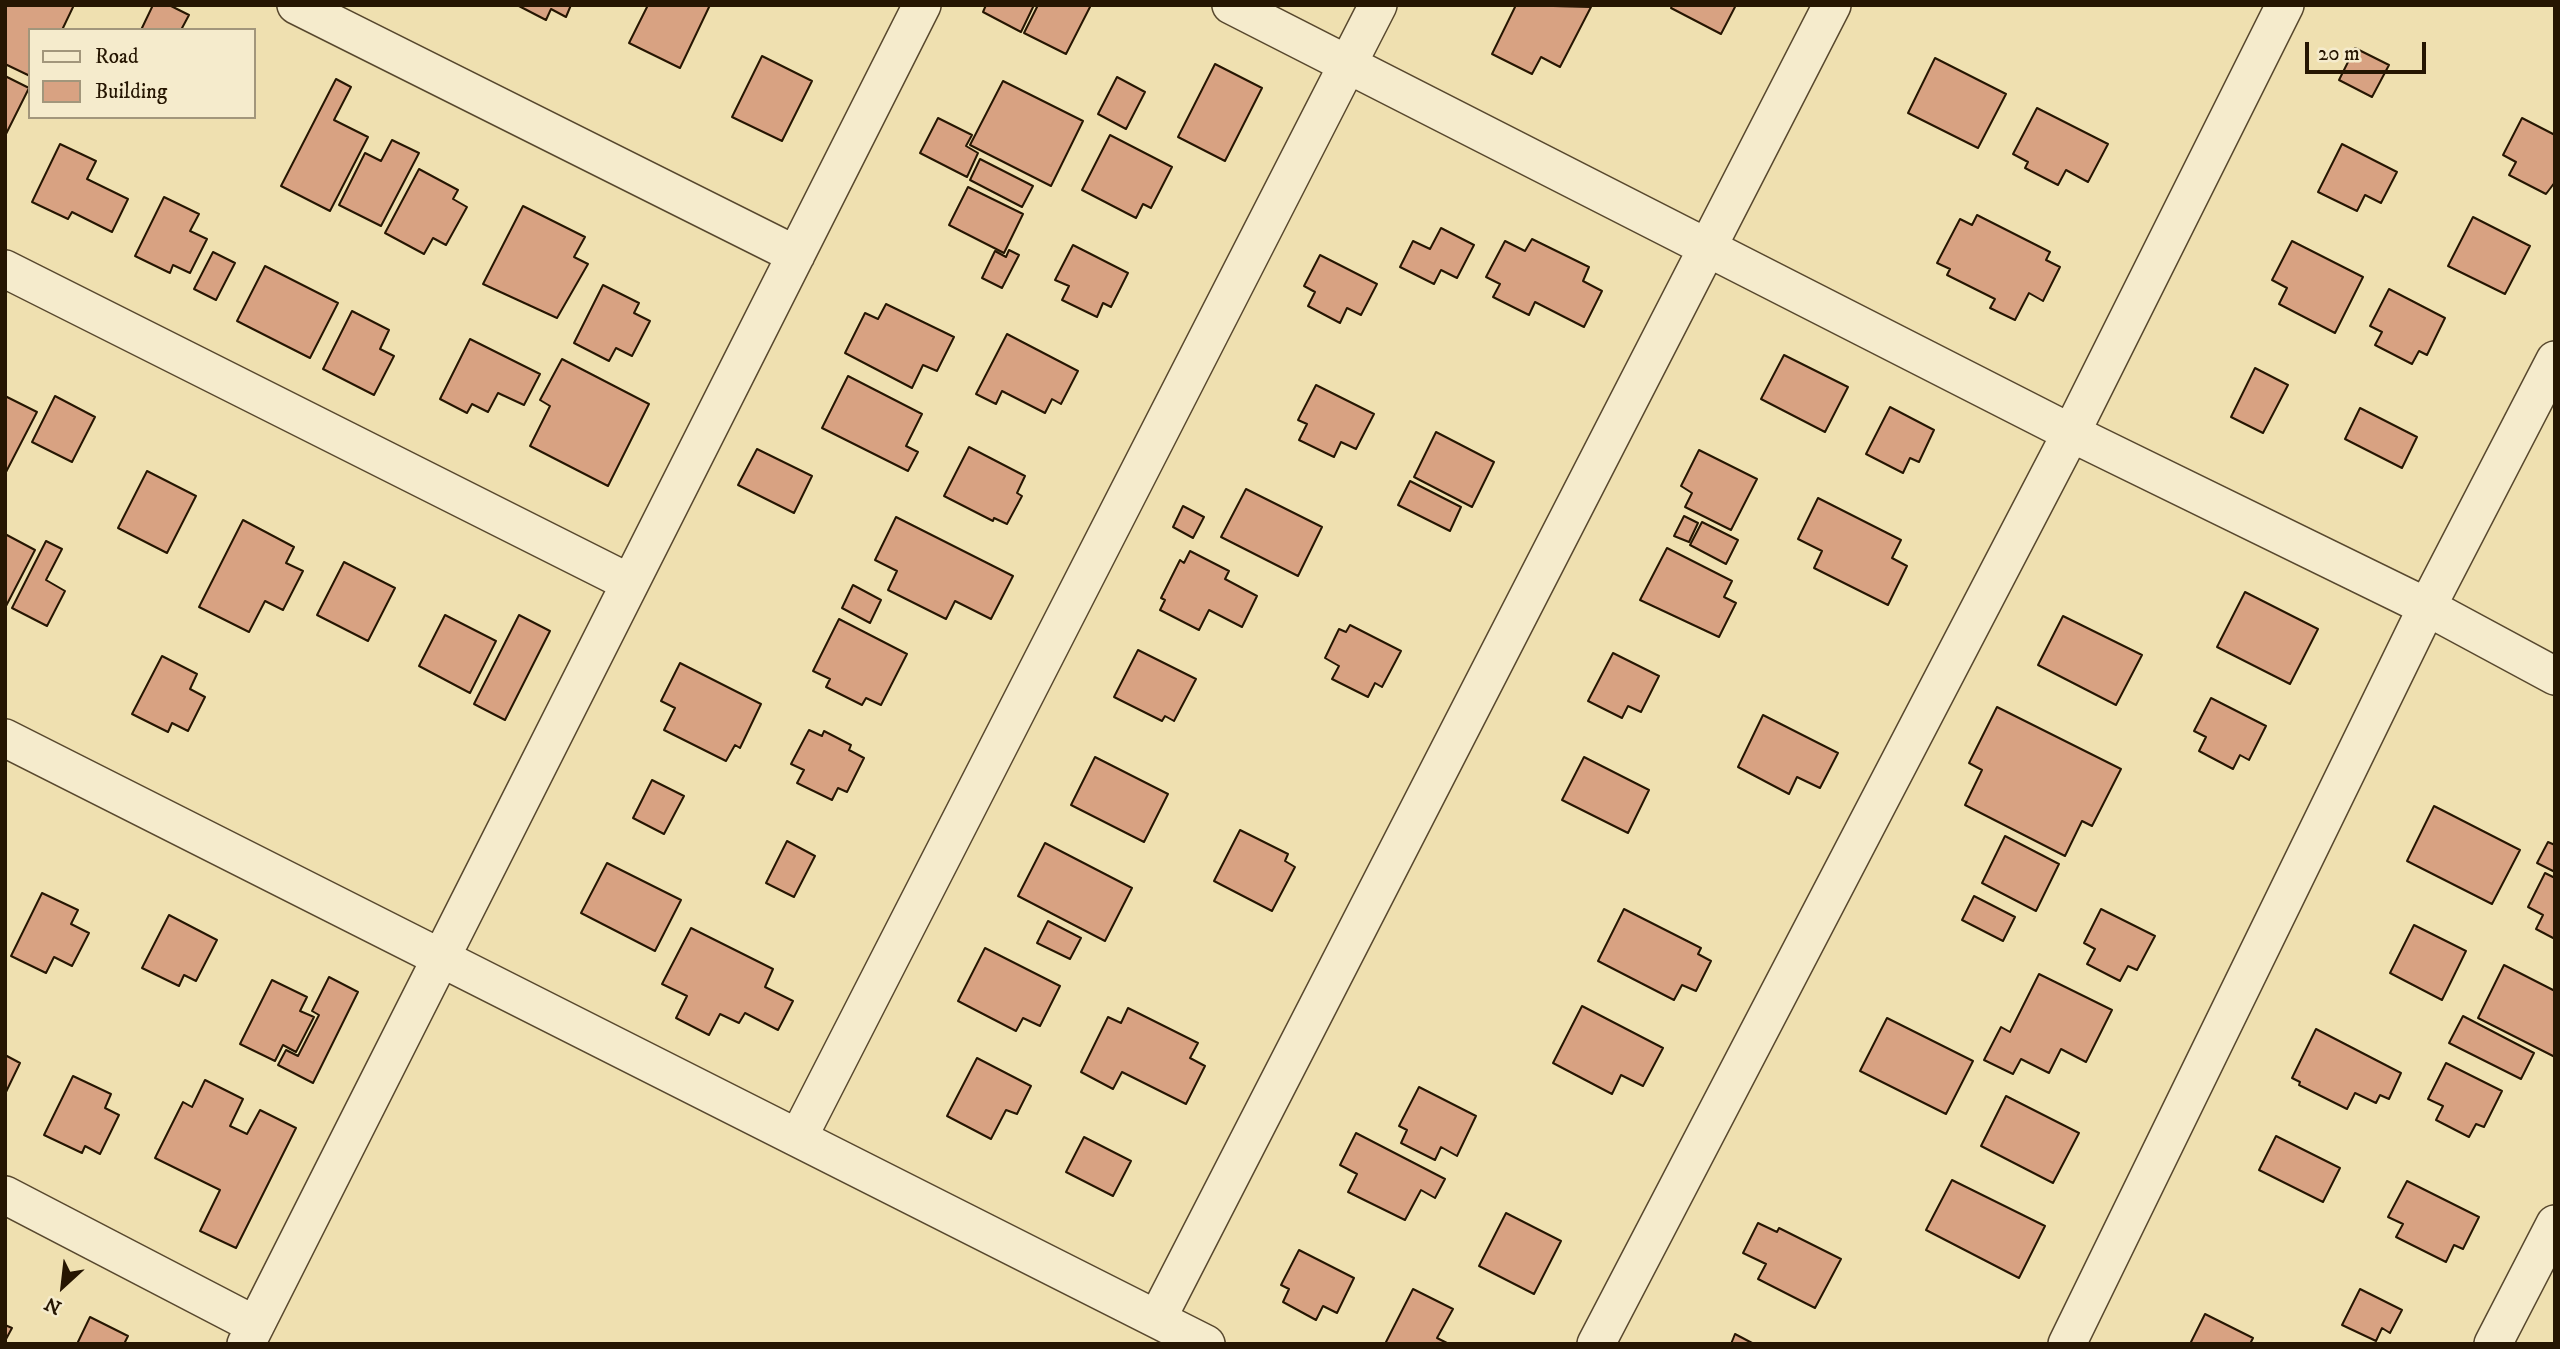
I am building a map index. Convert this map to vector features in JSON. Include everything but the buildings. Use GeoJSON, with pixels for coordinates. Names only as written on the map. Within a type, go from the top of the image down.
{"type":"FeatureCollection","features":[{"type":"Feature","properties":{"kind":"street"},"geometry":{"type":"LineString","coordinates":[[296,5],[796,254]]}},
{"type":"Feature","properties":{"kind":"street"},"geometry":{"type":"LineString","coordinates":[[5,1195],[250,1335],[922,5]]}},
{"type":"Feature","properties":{"kind":"street"},"geometry":{"type":"LineString","coordinates":[[1231,5],[2071,433],[2427,607],[2555,676]]}},
{"type":"Feature","properties":{"kind":"street"},"geometry":{"type":"LineString","coordinates":[[799,1136],[1378,5]]}},
{"type":"Feature","properties":{"kind":"street"},"geometry":{"type":"LineString","coordinates":[[1157,1319],[1832,5]]}},
{"type":"Feature","properties":{"kind":"street"},"geometry":{"type":"LineString","coordinates":[[1596,1344],[2071,433],[2285,5]]}},
{"type":"Feature","properties":{"kind":"street"},"geometry":{"type":"LineString","coordinates":[[5,269],[630,583]]}},
{"type":"Feature","properties":{"kind":"street"},"geometry":{"type":"LineString","coordinates":[[2067,1344],[2427,607],[2555,360]]}},
{"type":"Feature","properties":{"kind":"street"},"geometry":{"type":"LineString","coordinates":[[5,738],[799,1136],[1206,1344]]}},
{"type":"Feature","properties":{"kind":"street"},"geometry":{"type":"LineString","coordinates":[[2493,1344],[2555,1224]]}}]}
